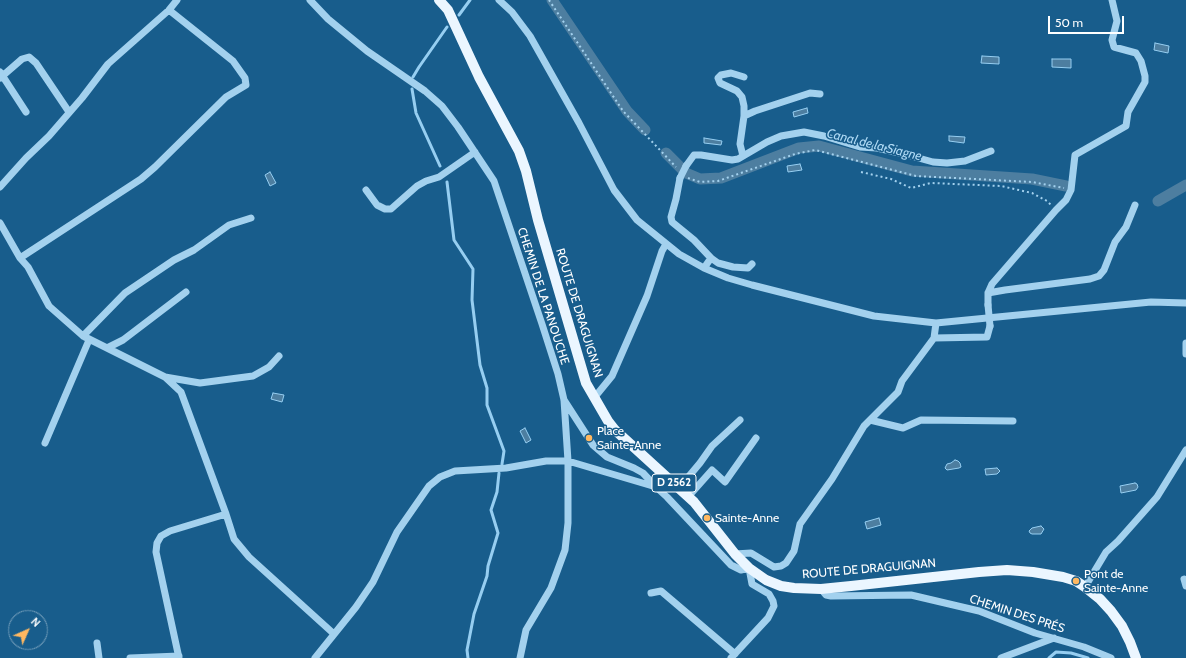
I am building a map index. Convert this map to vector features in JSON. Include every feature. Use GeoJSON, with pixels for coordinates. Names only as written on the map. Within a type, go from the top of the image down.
{"type":"FeatureCollection","features":[{"type":"Feature","properties":{"kind":"main road","name":"ROUTE DE DRAGUIGNAN"},"geometry":{"type":"LineString","coordinates":[[439,0],[448,10],[479,77],[519,151],[586,383],[594,398],[608,421],[619,435],[688,497],[717,530],[735,554],[766,580],[781,586],[794,588],[821,589],[1007,570],[1033,572],[1063,578],[1076,582],[1085,587],[1100,599],[1122,626],[1136,658]]}},
{"type":"Feature","properties":{"kind":"street"},"geometry":{"type":"LineString","coordinates":[[0,187],[26,158],[49,136],[108,64],[169,10],[177,0]]}},
{"type":"Feature","properties":{"kind":"street","name":"CHEMIN DE LA PANOUCHE"},"geometry":{"type":"LineString","coordinates":[[310,0],[328,19],[367,51],[425,91],[442,106],[475,152],[494,181],[558,374],[564,400],[568,461],[568,523],[565,550],[551,588],[526,630],[520,658]]}},
{"type":"Feature","properties":{"kind":"street"},"geometry":{"type":"LineString","coordinates":[[499,0],[512,12],[530,36],[579,123],[614,190],[637,220],[679,254],[704,268],[752,286],[874,316],[936,323],[1151,302],[1186,302]]}},
{"type":"Feature","properties":{"kind":"street"},"geometry":{"type":"LineString","coordinates":[[934,338],[987,337],[990,326],[988,294],[992,284],[1066,200],[1071,190],[1075,155],[1126,126],[1128,112],[1145,82],[1145,76],[1142,60],[1136,53],[1114,47],[1112,40],[1117,22],[1112,0]]}},
{"type":"Feature","properties":{"kind":"street"},"geometry":{"type":"LineString","coordinates":[[20,258],[141,179],[226,97],[246,85],[245,78],[233,61],[169,10]]}},
{"type":"Feature","properties":{"kind":"street"},"geometry":{"type":"LineString","coordinates":[[26,112],[1,75],[22,59],[29,57],[36,63],[69,112]]}},
{"type":"Feature","properties":{"kind":"street"},"geometry":{"type":"LineString","coordinates":[[743,156],[740,144],[744,116],[742,97],[737,91],[720,83],[718,78],[722,75],[731,73],[744,77]]}},
{"type":"Feature","properties":{"kind":"street"},"geometry":{"type":"LineString","coordinates":[[744,116],[754,111],[810,93],[820,94]]}},
{"type":"Feature","properties":{"kind":"street"},"geometry":{"type":"LineString","coordinates":[[752,264],[748,268],[733,267],[718,263],[711,258],[694,240],[672,222],[671,217],[681,176],[694,155],[738,159],[767,142],[781,136],[804,132],[824,136],[860,147],[876,148],[933,162],[947,163],[965,161],[991,151]]}},
{"type":"Feature","properties":{"kind":"street"},"geometry":{"type":"LineString","coordinates":[[366,190],[377,205],[386,210],[391,209],[417,186],[426,181],[439,177],[475,152]]}},
{"type":"Feature","properties":{"kind":"street"},"geometry":{"type":"LineString","coordinates":[[988,294],[1005,290],[1090,279],[1099,276],[1104,270],[1115,242],[1126,227],[1135,205]]}},
{"type":"Feature","properties":{"kind":"street"},"geometry":{"type":"LineString","coordinates":[[45,443],[86,338],[125,293],[174,260],[194,250],[229,225],[251,218]]}},
{"type":"Feature","properties":{"kind":"street"},"geometry":{"type":"LineString","coordinates":[[0,223],[20,258],[28,267],[49,306],[86,338],[165,378],[181,392],[234,539],[249,557],[334,634]]}},
{"type":"Feature","properties":{"kind":"street"},"geometry":{"type":"LineString","coordinates":[[594,398],[612,376],[666,244]]}},
{"type":"Feature","properties":{"kind":"street"},"geometry":{"type":"LineString","coordinates":[[704,268],[711,258]]}},
{"type":"Feature","properties":{"kind":"street"},"geometry":{"type":"LineString","coordinates":[[107,348],[124,340],[186,292]]}},
{"type":"Feature","properties":{"kind":"street"},"geometry":{"type":"LineString","coordinates":[[735,554],[751,553],[758,556],[765,563],[774,567],[781,566],[786,562],[794,551],[800,524],[832,479],[864,426],[898,392],[902,381],[934,338],[936,323]]}},
{"type":"Feature","properties":{"kind":"street"},"geometry":{"type":"LineString","coordinates":[[1186,343],[1186,354]]}},
{"type":"Feature","properties":{"kind":"street"},"geometry":{"type":"LineString","coordinates":[[165,378],[200,383],[253,376],[269,367],[280,356]]}},
{"type":"Feature","properties":{"kind":"street"},"geometry":{"type":"LineString","coordinates":[[564,400],[593,446],[608,457],[643,473],[667,496],[732,565],[741,570],[750,568],[752,584],[769,594],[774,606],[768,618],[733,656],[661,591],[651,593]]}},
{"type":"Feature","properties":{"kind":"street"},"geometry":{"type":"LineString","coordinates":[[679,488],[712,446],[740,420]]}},
{"type":"Feature","properties":{"kind":"street"},"geometry":{"type":"LineString","coordinates":[[870,420],[903,428],[921,420],[1013,421]]}},
{"type":"Feature","properties":{"kind":"street"},"geometry":{"type":"LineString","coordinates":[[688,497],[712,470],[725,482],[756,438]]}},
{"type":"Feature","properties":{"kind":"street"},"geometry":{"type":"LineString","coordinates":[[1085,587],[1106,552],[1118,541],[1157,497],[1186,450]]}},
{"type":"Feature","properties":{"kind":"street"},"geometry":{"type":"LineString","coordinates":[[314,658],[373,582],[397,532],[428,486],[440,477],[455,471],[506,468],[546,461],[568,461],[656,487]]}},
{"type":"Feature","properties":{"kind":"street"},"geometry":{"type":"LineString","coordinates":[[130,658],[179,657],[156,552],[157,543],[161,536],[170,531],[226,514]]}},
{"type":"Feature","properties":{"kind":"street","name":"CHEMIN DES PRÉS"},"geometry":{"type":"LineString","coordinates":[[821,589],[826,595],[831,596],[911,595],[979,610],[1035,633],[1084,647],[1111,658]]}},
{"type":"Feature","properties":{"kind":"street"},"geometry":{"type":"LineString","coordinates":[[1001,658],[1054,638]]}},
{"type":"Feature","properties":{"kind":"street"},"geometry":{"type":"LineString","coordinates":[[97,643],[99,658]]}},
{"type":"Feature","properties":{"kind":"path"},"geometry":{"type":"LineString","coordinates":[[549,0],[623,111],[681,176],[700,182],[718,181],[796,154],[815,150],[916,176],[1032,182],[1071,190]]}},
{"type":"Feature","properties":{"kind":"path"},"geometry":{"type":"LineString","coordinates":[[861,172],[891,179],[911,188],[931,183],[1001,186],[1032,193],[1047,201],[1056,210]]}},
{"type":"Feature","properties":{"kind":"water"},"geometry":{"type":"Polygon","coordinates":[[[1155,43],[1169,46],[1168,53],[1154,50],[1155,43]]]}},
{"type":"Feature","properties":{"kind":"water"},"geometry":{"type":"Polygon","coordinates":[[[982,56],[999,57],[999,64],[981,63],[982,56]]]}},
{"type":"Feature","properties":{"kind":"water"},"geometry":{"type":"Polygon","coordinates":[[[1052,59],[1071,59],[1071,68],[1052,67],[1052,59]]]}},
{"type":"Feature","properties":{"kind":"water"},"geometry":{"type":"Polygon","coordinates":[[[807,108],[808,113],[794,117],[793,112],[807,108]]]}},
{"type":"Feature","properties":{"kind":"water"},"geometry":{"type":"Polygon","coordinates":[[[949,136],[965,137],[964,143],[949,141],[949,136]]]}},
{"type":"Feature","properties":{"kind":"water"},"geometry":{"type":"Polygon","coordinates":[[[704,138],[722,141],[721,145],[704,143],[704,138]]]}},
{"type":"Feature","properties":{"kind":"water"},"geometry":{"type":"Polygon","coordinates":[[[800,164],[802,170],[788,172],[787,166],[800,164]]]}},
{"type":"Feature","properties":{"kind":"water"},"geometry":{"type":"Polygon","coordinates":[[[270,172],[276,183],[270,186],[265,175],[270,172]]]}},
{"type":"Feature","properties":{"kind":"water"},"geometry":{"type":"Polygon","coordinates":[[[273,393],[284,395],[282,402],[271,399],[273,393]]]}},
{"type":"Feature","properties":{"kind":"water"},"geometry":{"type":"Polygon","coordinates":[[[525,428],[531,440],[526,443],[520,431],[525,428]]]}},
{"type":"Feature","properties":{"kind":"water"},"geometry":{"type":"Polygon","coordinates":[[[955,460],[960,463],[961,467],[947,470],[945,468],[947,464],[955,460]]]}},
{"type":"Feature","properties":{"kind":"water"},"geometry":{"type":"Polygon","coordinates":[[[997,468],[1000,471],[997,474],[986,475],[985,469],[997,468]]]}},
{"type":"Feature","properties":{"kind":"water"},"geometry":{"type":"Polygon","coordinates":[[[1135,483],[1138,487],[1136,490],[1121,493],[1120,486],[1135,483]]]}},
{"type":"Feature","properties":{"kind":"water"},"geometry":{"type":"Polygon","coordinates":[[[879,518],[881,525],[867,529],[865,522],[879,518]]]}},
{"type":"Feature","properties":{"kind":"water"},"geometry":{"type":"Polygon","coordinates":[[[1041,526],[1044,529],[1041,534],[1030,533],[1029,531],[1032,528],[1041,526]]]}},
{"type":"Feature","properties":{"kind":"waterway"},"geometry":{"type":"LineString","coordinates":[[459,15],[470,0]]}},
{"type":"Feature","properties":{"kind":"waterway","name":"Canal de la Siagne"},"geometry":{"type":"LineString","coordinates":[[552,0],[627,111],[645,130]]}},
{"type":"Feature","properties":{"kind":"waterway"},"geometry":{"type":"LineString","coordinates":[[413,77],[447,27]]}},
{"type":"Feature","properties":{"kind":"waterway"},"geometry":{"type":"LineString","coordinates":[[412,89],[416,113],[440,166]]}},
{"type":"Feature","properties":{"kind":"waterway","name":"Canal de la Siagne"},"geometry":{"type":"LineString","coordinates":[[666,153],[686,173],[700,179],[721,178],[799,148],[819,146],[912,171],[1032,179],[1066,186]]}},
{"type":"Feature","properties":{"kind":"waterway"},"geometry":{"type":"LineString","coordinates":[[447,182],[454,240],[473,269],[472,300],[480,365],[487,388],[487,405],[504,451],[502,464]]}},
{"type":"Feature","properties":{"kind":"waterway","name":"Canal de la Siagne"},"geometry":{"type":"LineString","coordinates":[[1158,201],[1186,185]]}},
{"type":"Feature","properties":{"kind":"waterway"},"geometry":{"type":"LineString","coordinates":[[468,658],[467,650],[474,614],[487,576],[488,566],[498,533],[491,510],[497,492],[499,473]]}},
{"type":"Feature","properties":{"kind":"waterway"},"geometry":{"type":"LineString","coordinates":[[1049,658],[1056,652],[1071,653],[1088,658]]}},
{"type":"Feature","properties":{"kind":"place","name":"Place Sainte-Anne"},"geometry":{"type":"Point","coordinates":[589,438]}},
{"type":"Feature","properties":{"kind":"place","name":"Sainte-Anne"},"geometry":{"type":"Point","coordinates":[707,518]}},
{"type":"Feature","properties":{"kind":"place","name":"Pont de Sainte-Anne"},"geometry":{"type":"Point","coordinates":[1076,581]}}]}
